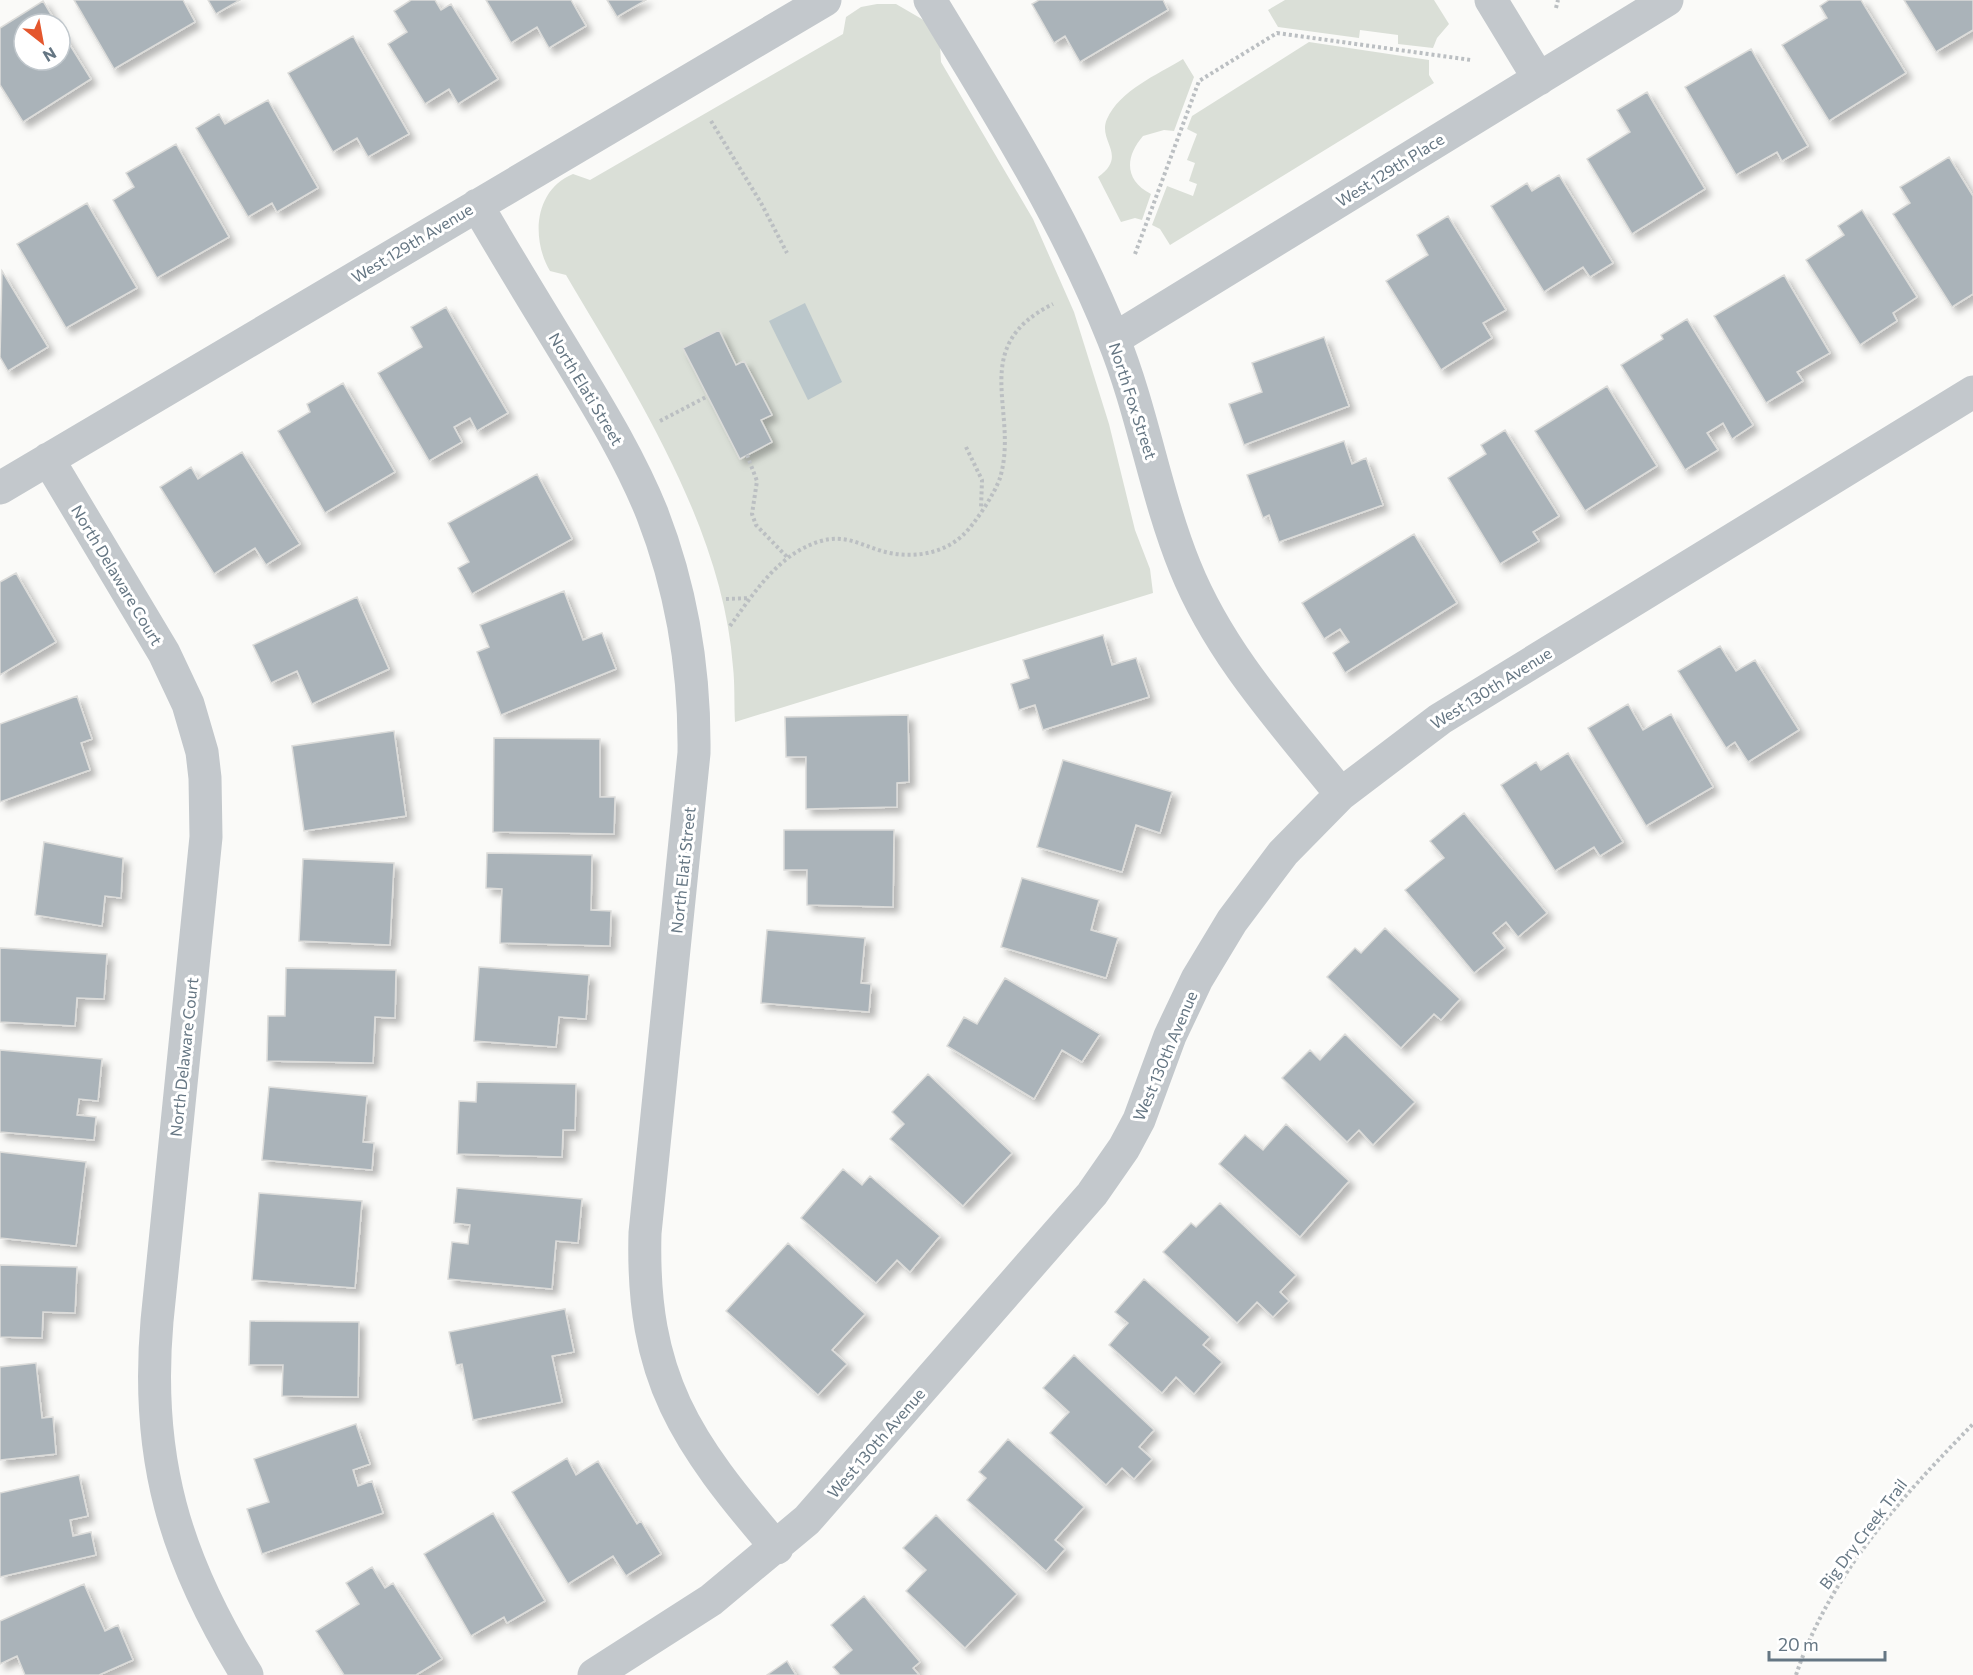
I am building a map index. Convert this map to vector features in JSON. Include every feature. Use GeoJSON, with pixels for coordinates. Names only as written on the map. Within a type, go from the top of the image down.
{"type":"FeatureCollection","features":[{"type":"Feature","properties":{"kind":"street","name":"West 129th Avenue"},"geometry":{"type":"LineString","coordinates":[[0,488],[825,0]]}},
{"type":"Feature","properties":{"kind":"street","name":"North Fox Street"},"geometry":{"type":"LineString","coordinates":[[930,0],[1045,191],[1077,253],[1114,339],[1142,422],[1175,540],[1202,604],[1242,670],[1341,794]]}},
{"type":"Feature","properties":{"kind":"street"},"geometry":{"type":"LineString","coordinates":[[1491,0],[1539,79]]}},
{"type":"Feature","properties":{"kind":"street","name":"West 129th Place"},"geometry":{"type":"LineString","coordinates":[[1114,339],[1667,0]]}},
{"type":"Feature","properties":{"kind":"street","name":"North Elati Street"},"geometry":{"type":"LineString","coordinates":[[477,205],[623,450],[652,513],[682,615],[692,680],[694,753],[645,1233],[646,1298],[655,1350],[664,1380],[688,1434],[720,1481],[777,1548]]}},
{"type":"Feature","properties":{"kind":"street","name":"West 130th Avenue"},"geometry":{"type":"LineString","coordinates":[[594,1675],[711,1600],[807,1521],[1092,1194],[1124,1148],[1139,1120],[1178,1018],[1232,921],[1283,853],[1341,794],[1440,719],[1973,392]]}},
{"type":"Feature","properties":{"kind":"street","name":"North Delaware Court"},"geometry":{"type":"LineString","coordinates":[[48,459],[164,653],[189,704],[202,752],[206,837],[157,1322],[153,1388],[158,1446],[175,1526],[198,1588],[247,1675]]}},
{"type":"Feature","properties":{"kind":"path"},"geometry":{"type":"LineString","coordinates":[[1556,8],[1558,0]]}},
{"type":"Feature","properties":{"kind":"path"},"geometry":{"type":"LineString","coordinates":[[1135,254],[1199,81],[1277,33],[1471,60]]}},
{"type":"Feature","properties":{"kind":"path"},"geometry":{"type":"LineString","coordinates":[[711,121],[761,203],[787,253]]}},
{"type":"Feature","properties":{"kind":"path"},"geometry":{"type":"LineString","coordinates":[[730,626],[777,567],[788,558],[821,541],[838,538],[853,539],[896,555],[931,552],[949,546],[963,535],[994,490],[1001,467],[1000,388],[1005,354],[1012,338],[1025,323],[1038,311],[1053,304]]}},
{"type":"Feature","properties":{"kind":"path"},"geometry":{"type":"LineString","coordinates":[[660,421],[708,396]]}},
{"type":"Feature","properties":{"kind":"path"},"geometry":{"type":"LineString","coordinates":[[966,447],[982,480],[981,508]]}},
{"type":"Feature","properties":{"kind":"path"},"geometry":{"type":"LineString","coordinates":[[747,455],[756,481],[752,514],[763,535],[788,558]]}},
{"type":"Feature","properties":{"kind":"path"},"geometry":{"type":"LineString","coordinates":[[726,600],[751,598]]}},
{"type":"Feature","properties":{"kind":"path","name":"Big Dry Creek Trail"},"geometry":{"type":"LineString","coordinates":[[1796,1675],[1810,1634],[1834,1589],[1902,1497],[1973,1424]]}},
{"type":"Feature","properties":{"kind":"shaded area"},"geometry":{"type":"Polygon","coordinates":[[[1285,0],[1434,0],[1449,24],[1437,38],[1433,48],[1398,44],[1398,35],[1360,30],[1359,38],[1278,27],[1268,10],[1285,0]]]}},
{"type":"Feature","properties":{"kind":"shaded area"},"geometry":{"type":"Polygon","coordinates":[[[896,4],[939,29],[941,62],[1033,219],[1074,312],[1109,424],[1135,530],[1150,569],[1153,593],[735,722],[734,674],[726,615],[712,564],[694,513],[647,414],[566,275],[550,271],[540,245],[540,216],[550,191],[560,181],[573,174],[590,180],[843,34],[846,17],[861,7],[896,4]]]}},
{"type":"Feature","properties":{"kind":"shaded area"},"geometry":{"type":"Polygon","coordinates":[[[1309,42],[1429,60],[1429,75],[1434,83],[1170,245],[1160,229],[1152,225],[1167,186],[1193,196],[1197,184],[1189,181],[1195,163],[1187,160],[1197,134],[1187,129],[1192,116],[1309,42]]]}},
{"type":"Feature","properties":{"kind":"shaded area"},"geometry":{"type":"Polygon","coordinates":[[[1183,59],[1194,77],[1174,131],[1164,130],[1143,136],[1133,152],[1130,168],[1132,175],[1142,188],[1151,194],[1142,220],[1135,218],[1121,222],[1098,177],[1111,162],[1112,155],[1105,127],[1107,119],[1130,91],[1183,59]]]}},
{"type":"Feature","properties":{"kind":"shaded area"},"geometry":{"type":"Polygon","coordinates":[[[805,303],[842,382],[808,400],[769,321],[805,303]]]}},
{"type":"Feature","properties":{"kind":"building"},"geometry":{"type":"Polygon","coordinates":[[[74,0],[183,0],[195,22],[114,69],[74,0]]]}},
{"type":"Feature","properties":{"kind":"building"},"geometry":{"type":"Polygon","coordinates":[[[208,0],[240,0],[216,14],[208,0]]]}},
{"type":"Feature","properties":{"kind":"building"},"geometry":{"type":"Polygon","coordinates":[[[411,0],[435,0],[441,10],[451,4],[498,79],[458,104],[449,89],[425,104],[388,44],[407,32],[394,11],[411,0]]]}},
{"type":"Feature","properties":{"kind":"building"},"geometry":{"type":"Polygon","coordinates":[[[486,0],[571,0],[586,26],[549,48],[537,27],[511,43],[486,0]]]}},
{"type":"Feature","properties":{"kind":"building"},"geometry":{"type":"Polygon","coordinates":[[[607,0],[646,0],[617,17],[607,0]]]}},
{"type":"Feature","properties":{"kind":"building"},"geometry":{"type":"Polygon","coordinates":[[[1039,0],[1163,0],[1168,10],[1080,62],[1065,36],[1054,43],[1032,4],[1039,0]]]}},
{"type":"Feature","properties":{"kind":"building"},"geometry":{"type":"Polygon","coordinates":[[[1829,0],[1861,0],[1906,73],[1829,121],[1782,45],[1827,18],[1820,6],[1829,0]]]}},
{"type":"Feature","properties":{"kind":"building"},"geometry":{"type":"Polygon","coordinates":[[[1904,0],[1973,0],[1973,30],[1936,52],[1904,0]]]}},
{"type":"Feature","properties":{"kind":"building"},"geometry":{"type":"Polygon","coordinates":[[[43,1],[50,12],[25,12],[43,1]]]}},
{"type":"Feature","properties":{"kind":"building"},"geometry":{"type":"Polygon","coordinates":[[[12,20],[12,72],[72,72],[72,48],[91,79],[23,122],[0,85],[0,28],[12,20]]]}},
{"type":"Feature","properties":{"kind":"building"},"geometry":{"type":"Polygon","coordinates":[[[353,36],[409,134],[368,157],[357,138],[333,152],[288,73],[353,36]]]}},
{"type":"Feature","properties":{"kind":"building"},"geometry":{"type":"Polygon","coordinates":[[[1751,49],[1808,146],[1782,161],[1777,152],[1736,175],[1685,87],[1751,49]]]}},
{"type":"Feature","properties":{"kind":"building"},"geometry":{"type":"Polygon","coordinates":[[[1647,92],[1705,189],[1632,234],[1587,159],[1630,132],[1617,110],[1647,92]]]}},
{"type":"Feature","properties":{"kind":"building"},"geometry":{"type":"Polygon","coordinates":[[[268,100],[318,188],[277,212],[272,203],[248,217],[196,128],[219,114],[225,124],[268,100]]]}},
{"type":"Feature","properties":{"kind":"building"},"geometry":{"type":"Polygon","coordinates":[[[176,144],[229,237],[157,278],[113,200],[134,187],[126,173],[176,144]]]}},
{"type":"Feature","properties":{"kind":"building"},"geometry":{"type":"Polygon","coordinates":[[[1949,157],[1973,196],[1973,294],[1952,307],[1893,214],[1910,203],[1900,187],[1949,157]]]}},
{"type":"Feature","properties":{"kind":"building"},"geometry":{"type":"Polygon","coordinates":[[[1559,175],[1613,263],[1590,277],[1583,267],[1544,292],[1491,206],[1527,183],[1532,191],[1559,175]]]}},
{"type":"Feature","properties":{"kind":"building"},"geometry":{"type":"Polygon","coordinates":[[[87,203],[137,288],[66,328],[17,244],[87,203]]]}},
{"type":"Feature","properties":{"kind":"building"},"geometry":{"type":"Polygon","coordinates":[[[1862,210],[1917,297],[1893,313],[1897,321],[1860,345],[1806,260],[1844,235],[1838,226],[1862,210]]]}},
{"type":"Feature","properties":{"kind":"building"},"geometry":{"type":"Polygon","coordinates":[[[1448,216],[1506,310],[1483,323],[1492,338],[1441,370],[1386,281],[1428,255],[1417,235],[1448,216]]]}},
{"type":"Feature","properties":{"kind":"building"},"geometry":{"type":"Polygon","coordinates":[[[2,271],[48,347],[8,371],[0,357],[2,271]]]}},
{"type":"Feature","properties":{"kind":"building"},"geometry":{"type":"Polygon","coordinates":[[[1784,275],[1830,353],[1797,372],[1803,381],[1766,403],[1714,316],[1784,275]]]}},
{"type":"Feature","properties":{"kind":"building"},"geometry":{"type":"Polygon","coordinates":[[[446,307],[508,413],[477,431],[470,418],[454,427],[462,442],[429,461],[378,373],[422,347],[411,327],[446,307]]]}},
{"type":"Feature","properties":{"kind":"building"},"geometry":{"type":"Polygon","coordinates":[[[1687,319],[1753,425],[1732,439],[1723,423],[1707,433],[1718,450],[1685,470],[1621,365],[1663,339],[1661,335],[1687,319]]]}},
{"type":"Feature","properties":{"kind":"building"},"geometry":{"type":"Polygon","coordinates":[[[719,330],[736,365],[744,361],[772,415],[761,420],[772,442],[740,459],[683,348],[719,330]]]}},
{"type":"Feature","properties":{"kind":"building"},"geometry":{"type":"Polygon","coordinates":[[[1324,337],[1349,406],[1244,445],[1229,404],[1262,392],[1252,363],[1324,337]]]}},
{"type":"Feature","properties":{"kind":"building"},"geometry":{"type":"Polygon","coordinates":[[[343,383],[395,472],[325,513],[278,431],[310,412],[307,404],[343,383]]]}},
{"type":"Feature","properties":{"kind":"building"},"geometry":{"type":"Polygon","coordinates":[[[1607,386],[1657,466],[1585,511],[1535,431],[1607,386]]]}},
{"type":"Feature","properties":{"kind":"building"},"geometry":{"type":"Polygon","coordinates":[[[1505,430],[1559,516],[1533,532],[1539,541],[1500,564],[1448,478],[1486,454],[1481,445],[1505,430]]]}},
{"type":"Feature","properties":{"kind":"building"},"geometry":{"type":"Polygon","coordinates":[[[1344,441],[1352,464],[1366,458],[1383,505],[1279,542],[1269,515],[1263,518],[1247,475],[1344,441]]]}},
{"type":"Feature","properties":{"kind":"building"},"geometry":{"type":"Polygon","coordinates":[[[242,452],[300,544],[266,565],[255,548],[214,574],[160,487],[191,467],[198,479],[242,452]]]}},
{"type":"Feature","properties":{"kind":"building"},"geometry":{"type":"Polygon","coordinates":[[[537,474],[572,539],[472,594],[458,568],[469,562],[448,523],[537,474]]]}},
{"type":"Feature","properties":{"kind":"building"},"geometry":{"type":"Polygon","coordinates":[[[1414,534],[1457,603],[1345,673],[1333,653],[1349,642],[1340,629],[1324,639],[1302,603],[1414,534]]]}},
{"type":"Feature","properties":{"kind":"building"},"geometry":{"type":"Polygon","coordinates":[[[16,573],[56,642],[0,675],[0,582],[16,573]]]}},
{"type":"Feature","properties":{"kind":"building"},"geometry":{"type":"Polygon","coordinates":[[[564,591],[583,640],[602,633],[616,669],[501,715],[477,652],[489,647],[480,625],[564,591]]]}},
{"type":"Feature","properties":{"kind":"building"},"geometry":{"type":"Polygon","coordinates":[[[357,597],[389,669],[312,704],[297,671],[271,683],[253,645],[357,597]]]}},
{"type":"Feature","properties":{"kind":"building"},"geometry":{"type":"Polygon","coordinates":[[[1103,635],[1112,665],[1136,658],[1149,697],[1043,730],[1035,705],[1019,710],[1011,684],[1029,678],[1023,660],[1103,635]]]}},
{"type":"Feature","properties":{"kind":"building"},"geometry":{"type":"Polygon","coordinates":[[[1720,646],[1736,671],[1755,660],[1799,730],[1748,762],[1735,742],[1726,748],[1678,671],[1720,646]]]}},
{"type":"Feature","properties":{"kind":"building"},"geometry":{"type":"Polygon","coordinates":[[[77,696],[92,739],[81,743],[90,770],[0,802],[0,724],[77,696]]]}},
{"type":"Feature","properties":{"kind":"building"},"geometry":{"type":"Polygon","coordinates":[[[1628,704],[1643,730],[1671,714],[1713,787],[1646,826],[1588,728],[1628,704]]]}},
{"type":"Feature","properties":{"kind":"building"},"geometry":{"type":"Polygon","coordinates":[[[908,715],[909,782],[897,783],[897,807],[806,809],[806,757],[786,757],[785,717],[908,715]]]}},
{"type":"Feature","properties":{"kind":"building"},"geometry":{"type":"Polygon","coordinates":[[[394,731],[406,816],[304,831],[292,746],[394,731]]]}},
{"type":"Feature","properties":{"kind":"building"},"geometry":{"type":"Polygon","coordinates":[[[494,738],[600,739],[600,797],[615,797],[614,834],[493,832],[494,738]]]}},
{"type":"Feature","properties":{"kind":"building"},"geometry":{"type":"Polygon","coordinates":[[[1568,753],[1623,842],[1600,856],[1594,847],[1555,871],[1501,785],[1536,762],[1541,770],[1568,753]]]}},
{"type":"Feature","properties":{"kind":"building"},"geometry":{"type":"Polygon","coordinates":[[[1063,760],[1172,792],[1160,833],[1136,825],[1122,872],[1037,847],[1063,760]]]}},
{"type":"Feature","properties":{"kind":"building"},"geometry":{"type":"Polygon","coordinates":[[[1464,813],[1547,913],[1518,937],[1506,922],[1493,933],[1505,948],[1474,973],[1405,890],[1444,858],[1430,841],[1464,813]]]}},
{"type":"Feature","properties":{"kind":"building"},"geometry":{"type":"Polygon","coordinates":[[[784,830],[894,830],[893,907],[807,905],[807,870],[784,870],[784,830]]]}},
{"type":"Feature","properties":{"kind":"building"},"geometry":{"type":"Polygon","coordinates":[[[44,842],[123,858],[121,898],[105,896],[102,926],[35,915],[44,842]]]}},
{"type":"Feature","properties":{"kind":"building"},"geometry":{"type":"Polygon","coordinates":[[[487,853],[592,855],[591,910],[611,911],[610,946],[500,943],[502,889],[486,888],[487,853]]]}},
{"type":"Feature","properties":{"kind":"building"},"geometry":{"type":"Polygon","coordinates":[[[303,859],[394,863],[390,945],[299,941],[303,859]]]}},
{"type":"Feature","properties":{"kind":"building"},"geometry":{"type":"Polygon","coordinates":[[[1022,878],[1099,900],[1091,930],[1118,938],[1106,978],[1001,947],[1022,878]]]}},
{"type":"Feature","properties":{"kind":"building"},"geometry":{"type":"Polygon","coordinates":[[[1385,928],[1460,999],[1441,1020],[1434,1014],[1401,1048],[1327,977],[1355,948],[1361,953],[1385,928]]]}},
{"type":"Feature","properties":{"kind":"building"},"geometry":{"type":"Polygon","coordinates":[[[767,930],[865,938],[861,983],[871,984],[869,1012],[761,1003],[767,930]]]}},
{"type":"Feature","properties":{"kind":"building"},"geometry":{"type":"Polygon","coordinates":[[[0,948],[107,954],[104,999],[77,998],[75,1026],[0,1022],[0,948]]]}},
{"type":"Feature","properties":{"kind":"building"},"geometry":{"type":"Polygon","coordinates":[[[479,967],[589,975],[586,1019],[559,1017],[556,1047],[474,1041],[479,967]]]}},
{"type":"Feature","properties":{"kind":"building"},"geometry":{"type":"Polygon","coordinates":[[[286,968],[396,970],[395,1018],[375,1017],[373,1063],[267,1061],[268,1016],[285,1016],[286,968]]]}},
{"type":"Feature","properties":{"kind":"building"},"geometry":{"type":"Polygon","coordinates":[[[1005,978],[1100,1034],[1082,1062],[1062,1050],[1034,1099],[947,1046],[964,1017],[977,1024],[1005,978]]]}},
{"type":"Feature","properties":{"kind":"building"},"geometry":{"type":"Polygon","coordinates":[[[1345,1034],[1415,1102],[1373,1145],[1359,1130],[1347,1142],[1282,1078],[1310,1050],[1320,1060],[1345,1034]]]}},
{"type":"Feature","properties":{"kind":"building"},"geometry":{"type":"Polygon","coordinates":[[[0,1050],[102,1059],[98,1101],[79,1099],[77,1115],[96,1117],[94,1140],[0,1132],[0,1050]]]}},
{"type":"Feature","properties":{"kind":"building"},"geometry":{"type":"Polygon","coordinates":[[[928,1074],[1012,1153],[963,1206],[890,1139],[904,1124],[892,1112],[928,1074]]]}},
{"type":"Feature","properties":{"kind":"building"},"geometry":{"type":"Polygon","coordinates":[[[477,1082],[576,1084],[575,1130],[563,1130],[562,1157],[457,1154],[459,1101],[476,1102],[477,1082]]]}},
{"type":"Feature","properties":{"kind":"building"},"geometry":{"type":"Polygon","coordinates":[[[269,1087],[367,1096],[363,1142],[374,1143],[372,1170],[262,1160],[269,1087]]]}},
{"type":"Feature","properties":{"kind":"building"},"geometry":{"type":"Polygon","coordinates":[[[1286,1124],[1349,1181],[1300,1237],[1219,1164],[1245,1135],[1263,1150],[1286,1124]]]}},
{"type":"Feature","properties":{"kind":"building"},"geometry":{"type":"Polygon","coordinates":[[[0,1152],[86,1162],[76,1246],[0,1238],[0,1152]]]}},
{"type":"Feature","properties":{"kind":"building"},"geometry":{"type":"Polygon","coordinates":[[[843,1169],[862,1185],[870,1176],[940,1236],[910,1272],[897,1260],[876,1283],[801,1218],[843,1169]]]}},
{"type":"Feature","properties":{"kind":"building"},"geometry":{"type":"Polygon","coordinates":[[[457,1188],[582,1199],[578,1243],[556,1241],[552,1289],[448,1279],[452,1242],[468,1244],[470,1225],[454,1223],[457,1188]]]}},
{"type":"Feature","properties":{"kind":"building"},"geometry":{"type":"Polygon","coordinates":[[[259,1193],[362,1201],[355,1288],[252,1280],[259,1193]]]}},
{"type":"Feature","properties":{"kind":"building"},"geometry":{"type":"Polygon","coordinates":[[[1220,1203],[1296,1275],[1280,1292],[1289,1301],[1273,1317],[1257,1302],[1237,1323],[1163,1252],[1191,1223],[1196,1227],[1220,1203]]]}},
{"type":"Feature","properties":{"kind":"building"},"geometry":{"type":"Polygon","coordinates":[[[788,1243],[865,1314],[832,1350],[847,1364],[818,1395],[726,1311],[788,1243]]]}},
{"type":"Feature","properties":{"kind":"building"},"geometry":{"type":"Polygon","coordinates":[[[0,1265],[77,1267],[75,1313],[43,1312],[42,1338],[0,1337],[0,1265]]]}},
{"type":"Feature","properties":{"kind":"building"},"geometry":{"type":"Polygon","coordinates":[[[1144,1279],[1210,1337],[1203,1345],[1222,1362],[1194,1394],[1176,1377],[1162,1393],[1109,1345],[1128,1323],[1115,1312],[1144,1279]]]}},
{"type":"Feature","properties":{"kind":"building"},"geometry":{"type":"Polygon","coordinates":[[[565,1309],[574,1352],[552,1356],[562,1402],[473,1420],[462,1364],[456,1365],[449,1332],[565,1309]]]}},
{"type":"Feature","properties":{"kind":"building"},"geometry":{"type":"Polygon","coordinates":[[[250,1321],[359,1322],[358,1397],[282,1396],[283,1365],[249,1365],[250,1321]]]}},
{"type":"Feature","properties":{"kind":"building"},"geometry":{"type":"Polygon","coordinates":[[[1074,1355],[1154,1430],[1139,1447],[1152,1459],[1134,1479],[1122,1468],[1106,1485],[1050,1433],[1069,1412],[1043,1388],[1074,1355]]]}},
{"type":"Feature","properties":{"kind":"building"},"geometry":{"type":"Polygon","coordinates":[[[36,1363],[42,1418],[53,1417],[56,1454],[0,1460],[0,1367],[36,1363]]]}},
{"type":"Feature","properties":{"kind":"building"},"geometry":{"type":"Polygon","coordinates":[[[356,1424],[370,1464],[353,1470],[358,1486],[372,1481],[383,1513],[262,1554],[247,1509],[269,1502],[254,1459],[356,1424]]]}},
{"type":"Feature","properties":{"kind":"building"},"geometry":{"type":"Polygon","coordinates":[[[1008,1439],[1084,1507],[1055,1540],[1065,1549],[1046,1571],[967,1500],[986,1478],[979,1472],[1008,1439]]]}},
{"type":"Feature","properties":{"kind":"building"},"geometry":{"type":"Polygon","coordinates":[[[567,1458],[576,1475],[598,1461],[637,1524],[641,1521],[661,1554],[626,1576],[613,1556],[568,1584],[512,1492],[567,1458]]]}},
{"type":"Feature","properties":{"kind":"building"},"geometry":{"type":"Polygon","coordinates":[[[79,1475],[88,1516],[70,1520],[73,1536],[91,1532],[96,1555],[0,1577],[0,1493],[79,1475]]]}},
{"type":"Feature","properties":{"kind":"building"},"geometry":{"type":"Polygon","coordinates":[[[493,1513],[545,1601],[507,1623],[504,1617],[471,1636],[424,1554],[493,1513]]]}},
{"type":"Feature","properties":{"kind":"building"},"geometry":{"type":"Polygon","coordinates":[[[936,1515],[1017,1594],[965,1648],[906,1591],[926,1570],[903,1548],[936,1515]]]}},
{"type":"Feature","properties":{"kind":"building"},"geometry":{"type":"Polygon","coordinates":[[[372,1567],[385,1588],[393,1583],[442,1659],[416,1675],[344,1675],[316,1631],[359,1604],[346,1583],[372,1567]]]}},
{"type":"Feature","properties":{"kind":"building"},"geometry":{"type":"Polygon","coordinates":[[[84,1584],[105,1631],[118,1625],[133,1660],[99,1675],[25,1675],[17,1656],[0,1664],[0,1621],[84,1584]]]}},
{"type":"Feature","properties":{"kind":"building"},"geometry":{"type":"Polygon","coordinates":[[[864,1596],[920,1662],[913,1668],[919,1675],[840,1675],[833,1667],[852,1650],[831,1625],[864,1596]]]}},
{"type":"Feature","properties":{"kind":"building"},"geometry":{"type":"Polygon","coordinates":[[[787,1661],[796,1675],[767,1675],[787,1661]]]}}]}
